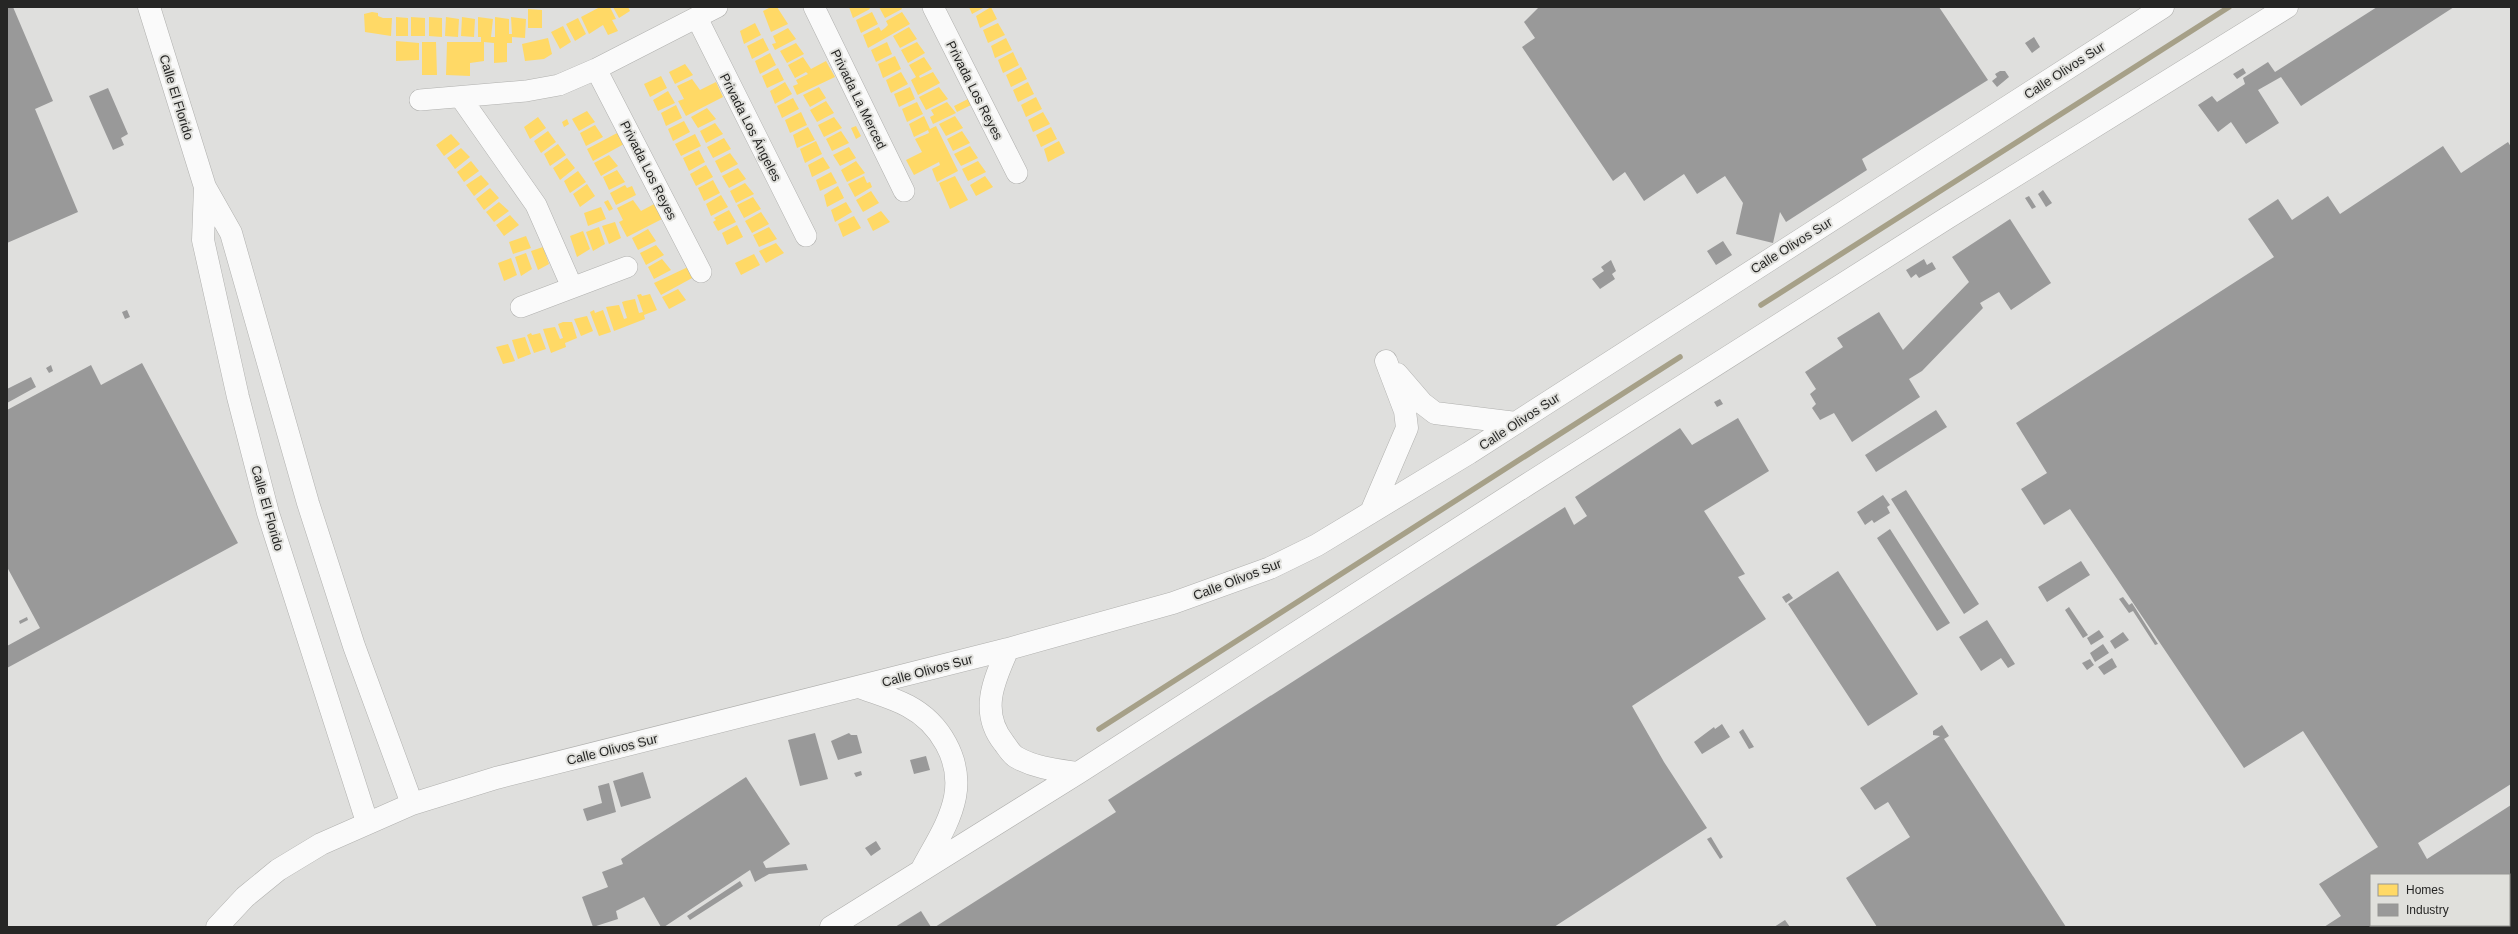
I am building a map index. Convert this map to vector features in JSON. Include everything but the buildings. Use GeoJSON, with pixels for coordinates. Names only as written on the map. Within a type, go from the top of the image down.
{"type":"FeatureCollection","features":[{"type":"Feature","properties":{"kind":"main road","name":"Calle El Florido"},"geometry":{"type":"LineString","coordinates":[[149,7],[205,187],[231,233],[305,496],[354,646],[412,804]]}},
{"type":"Feature","properties":{"kind":"main road","name":"Calle Olivos Sur"},"geometry":{"type":"LineString","coordinates":[[217,927],[245,897],[278,870],[321,844],[367,822],[412,804],[496,778],[859,688],[1008,649],[1224,586],[1270,568],[1317,545],[1516,422],[2162,7]]}},
{"type":"Feature","properties":{"kind":"main road"},"geometry":{"type":"LineString","coordinates":[[831,927],[1078,773],[1541,475],[1940,223],[2287,7]]}},
{"type":"Feature","properties":{"kind":"main road","name":"Calle El Florido"},"geometry":{"type":"LineString","coordinates":[[205,187],[202,240],[238,397],[268,513],[367,822]]}},
{"type":"Feature","properties":{"kind":"main road"},"geometry":{"type":"LineString","coordinates":[[1371,512],[1407,428],[1405,412],[1386,361],[1422,403],[1435,413],[1516,422]]}},
{"type":"Feature","properties":{"kind":"main road"},"geometry":{"type":"LineString","coordinates":[[1407,428],[1435,413]]}},
{"type":"Feature","properties":{"kind":"main road"},"geometry":{"type":"LineString","coordinates":[[1008,649],[993,684],[990,701],[992,721],[999,737],[1015,756],[1040,767],[1078,773]]}},
{"type":"Feature","properties":{"kind":"main road"},"geometry":{"type":"LineString","coordinates":[[859,688],[908,705],[928,719],[943,735],[955,768],[955,796],[947,822],[921,870]]}},
{"type":"Feature","properties":{"kind":"street"},"geometry":{"type":"LineString","coordinates":[[420,100],[461,98],[544,89],[596,69],[718,7]]}},
{"type":"Feature","properties":{"kind":"street","name":"Privada La Merced"},"geometry":{"type":"LineString","coordinates":[[814,7],[904,191]]}},
{"type":"Feature","properties":{"kind":"street","name":"Privada Los Reyes"},"geometry":{"type":"LineString","coordinates":[[933,7],[1017,172]]}},
{"type":"Feature","properties":{"kind":"street","name":"Privada Los Ángeles"},"geometry":{"type":"LineString","coordinates":[[697,18],[806,236]]}},
{"type":"Feature","properties":{"kind":"street","name":"Privada Los Reyes"},"geometry":{"type":"LineString","coordinates":[[596,69],[701,272]]}},
{"type":"Feature","properties":{"kind":"street"},"geometry":{"type":"LineString","coordinates":[[461,98],[536,205],[572,287]]}},
{"type":"Feature","properties":{"kind":"street"},"geometry":{"type":"LineString","coordinates":[[521,307],[627,267]]}},
{"type":"Feature","properties":{"kind":"waterway"},"geometry":{"type":"LineString","coordinates":[[1761,305],[2229,7]]}},
{"type":"Feature","properties":{"kind":"waterway"},"geometry":{"type":"LineString","coordinates":[[1099,729],[1680,357]]}}]}
